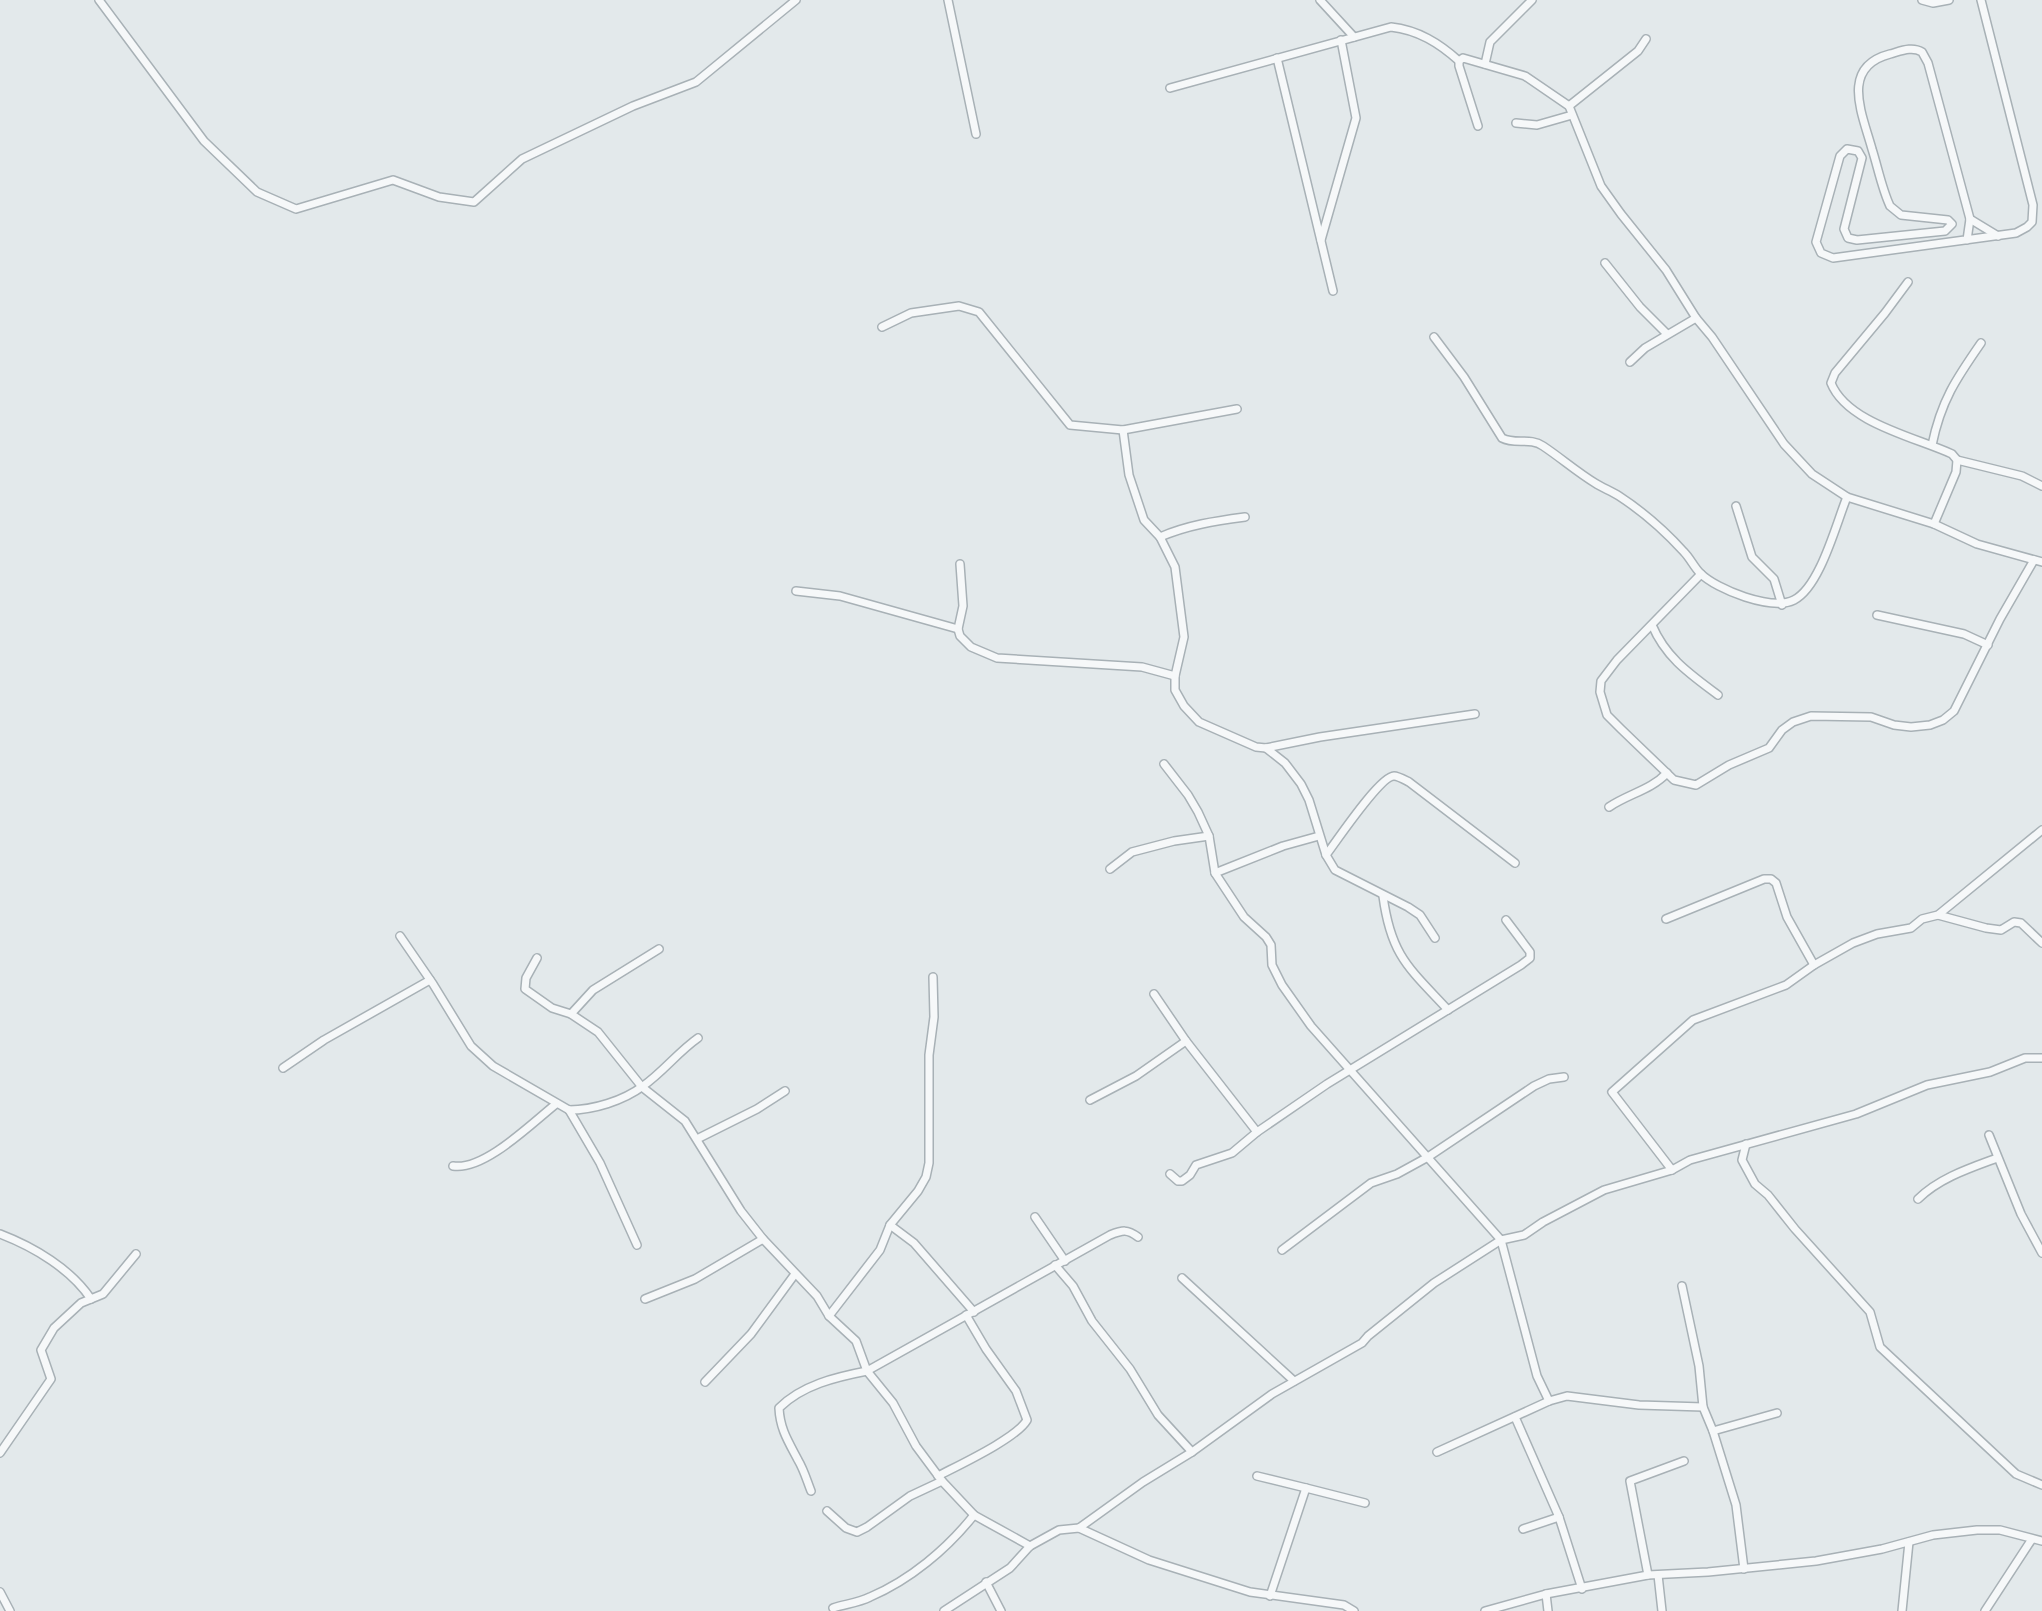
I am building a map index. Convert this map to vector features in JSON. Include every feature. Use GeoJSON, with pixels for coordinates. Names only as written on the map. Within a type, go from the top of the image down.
{"type":"FeatureCollection","features":[{"type":"Feature","properties":{"kind":"street"},"geometry":{"type":"LineString","coordinates":[[99,0],[204,141],[257,192],[296,209],[393,180],[439,197],[474,202],[523,159],[634,106],[696,82],[796,0]]}},
{"type":"Feature","properties":{"kind":"street"},"geometry":{"type":"LineString","coordinates":[[948,0],[976,134]]}},
{"type":"Feature","properties":{"kind":"street"},"geometry":{"type":"LineString","coordinates":[[1320,0],[1354,37]]}},
{"type":"Feature","properties":{"kind":"street"},"geometry":{"type":"LineString","coordinates":[[1485,64],[1490,41],[1532,0]]}},
{"type":"Feature","properties":{"kind":"street"},"geometry":{"type":"LineString","coordinates":[[1922,0],[1933,3],[1948,0]]}},
{"type":"Feature","properties":{"kind":"street"},"geometry":{"type":"LineString","coordinates":[[1967,240],[1970,219],[1926,57],[1917,49],[1911,49],[1872,60],[1865,67],[1860,79],[1858,94],[1888,201],[1893,209],[1901,215],[1948,220],[1952,224],[1945,231],[1857,240],[1848,237],[1844,229],[1862,158],[1858,151],[1847,149],[1840,156],[1818,230],[1817,247],[1826,257],[1833,258],[1998,236],[2016,233],[2032,222],[2033,205],[1982,0]]}},
{"type":"Feature","properties":{"kind":"street"},"geometry":{"type":"LineString","coordinates":[[1170,88],[1391,27],[1408,29],[1440,44],[1459,61],[1478,126]]}},
{"type":"Feature","properties":{"kind":"street"},"geometry":{"type":"LineString","coordinates":[[1569,106],[1639,51],[1646,39]]}},
{"type":"Feature","properties":{"kind":"street"},"geometry":{"type":"LineString","coordinates":[[1321,241],[1356,118],[1341,40]]}},
{"type":"Feature","properties":{"kind":"street"},"geometry":{"type":"LineString","coordinates":[[1278,58],[1333,291]]}},
{"type":"Feature","properties":{"kind":"street"},"geometry":{"type":"LineString","coordinates":[[1459,61],[1464,58],[1525,76],[1569,106],[1601,186],[1666,270],[1696,318],[1712,337],[1784,444],[1812,474],[1847,497],[1934,524],[1977,544],[2038,561],[2000,619],[1954,711],[1943,720],[1930,725],[1894,725],[1871,717],[1811,716],[1793,722],[1782,730],[1769,748],[1729,765],[1696,785],[1678,782],[1607,715],[1600,692],[1601,681],[1617,660],[1701,575]]}},
{"type":"Feature","properties":{"kind":"street"},"geometry":{"type":"LineString","coordinates":[[1516,123],[1537,125],[1572,115]]}},
{"type":"Feature","properties":{"kind":"street"},"geometry":{"type":"LineString","coordinates":[[1970,219],[1998,236]]}},
{"type":"Feature","properties":{"kind":"street"},"geometry":{"type":"LineString","coordinates":[[1605,263],[1640,307],[1667,334]]}},
{"type":"Feature","properties":{"kind":"street"},"geometry":{"type":"LineString","coordinates":[[1908,282],[1835,373],[1832,383],[1842,402],[1866,419],[1952,454],[1957,460],[2022,476],[2042,486]]}},
{"type":"Feature","properties":{"kind":"street"},"geometry":{"type":"LineString","coordinates":[[882,327],[911,313],[959,306],[979,312],[1070,425],[1124,430],[1237,409]]}},
{"type":"Feature","properties":{"kind":"street"},"geometry":{"type":"LineString","coordinates":[[1630,362],[1667,334],[1696,318]]}},
{"type":"Feature","properties":{"kind":"street"},"geometry":{"type":"LineString","coordinates":[[1434,337],[1464,377],[1502,438],[1507,441],[1537,442],[1595,484],[1618,496],[1663,531],[1685,553],[1701,575],[1738,594],[1782,605],[1796,599],[1808,589],[1847,497]]}},
{"type":"Feature","properties":{"kind":"street"},"geometry":{"type":"LineString","coordinates":[[1932,445],[1939,414],[1955,381],[1981,343]]}},
{"type":"Feature","properties":{"kind":"street"},"geometry":{"type":"LineString","coordinates":[[1124,430],[1129,475],[1144,520],[1154,528],[1170,554],[1180,592],[1184,637],[1175,676],[1175,690],[1184,706],[1199,722],[1256,747],[1266,748],[1320,737],[1475,714]]}},
{"type":"Feature","properties":{"kind":"street"},"geometry":{"type":"LineString","coordinates":[[1934,524],[1956,472],[1957,460]]}},
{"type":"Feature","properties":{"kind":"street"},"geometry":{"type":"LineString","coordinates":[[1736,506],[1752,557],[1774,579],[1782,605]]}},
{"type":"Feature","properties":{"kind":"street"},"geometry":{"type":"LineString","coordinates":[[1160,537],[1206,522],[1245,517]]}},
{"type":"Feature","properties":{"kind":"street"},"geometry":{"type":"LineString","coordinates":[[960,564],[963,606],[958,629],[960,636],[971,648],[997,658],[1142,667],[1175,676]]}},
{"type":"Feature","properties":{"kind":"street"},"geometry":{"type":"LineString","coordinates":[[796,591],[840,596],[958,629]]}},
{"type":"Feature","properties":{"kind":"street"},"geometry":{"type":"LineString","coordinates":[[1877,615],[1964,634],[1988,645]]}},
{"type":"Feature","properties":{"kind":"street"},"geometry":{"type":"LineString","coordinates":[[1652,625],[1664,649],[1678,666],[1718,695]]}},
{"type":"Feature","properties":{"kind":"street"},"geometry":{"type":"LineString","coordinates":[[1266,748],[1285,763],[1301,784],[1309,800],[1326,855],[1335,870],[1420,915],[1435,939]]}},
{"type":"Feature","properties":{"kind":"street"},"geometry":{"type":"LineString","coordinates":[[1164,764],[1188,795],[1209,836],[1215,873],[1244,917],[1266,937],[1271,945],[1272,965],[1282,985],[1311,1026],[1501,1240],[1537,1376],[1549,1401]]}},
{"type":"Feature","properties":{"kind":"street"},"geometry":{"type":"LineString","coordinates":[[1609,807],[1654,785],[1667,773]]}},
{"type":"Feature","properties":{"kind":"street"},"geometry":{"type":"LineString","coordinates":[[1326,855],[1386,778],[1394,776],[1409,782],[1515,863]]}},
{"type":"Feature","properties":{"kind":"street"},"geometry":{"type":"LineString","coordinates":[[1672,1170],[1612,1092],[1693,1020],[1786,985],[1853,943],[1877,934],[1911,928],[1922,919],[1938,915],[2042,830]]}},
{"type":"Feature","properties":{"kind":"street"},"geometry":{"type":"LineString","coordinates":[[1110,869],[1132,852],[1174,841],[1209,836]]}},
{"type":"Feature","properties":{"kind":"street"},"geometry":{"type":"LineString","coordinates":[[1215,873],[1283,846],[1319,836]]}},
{"type":"Feature","properties":{"kind":"street"},"geometry":{"type":"LineString","coordinates":[[1666,919],[1764,879],[1771,879],[1776,883],[1787,917],[1814,965]]}},
{"type":"Feature","properties":{"kind":"street"},"geometry":{"type":"LineString","coordinates":[[1383,896],[1393,944],[1403,961],[1448,1010]]}},
{"type":"Feature","properties":{"kind":"street"},"geometry":{"type":"LineString","coordinates":[[1938,915],[1986,929],[2001,930],[2014,922],[2021,923],[2042,943]]}},
{"type":"Feature","properties":{"kind":"street"},"geometry":{"type":"LineString","coordinates":[[1170,1174],[1182,1181],[1190,1175],[1196,1164],[1232,1153],[1257,1132],[1327,1084],[1521,965],[1530,958],[1530,952],[1506,920]]}},
{"type":"Feature","properties":{"kind":"street"},"geometry":{"type":"LineString","coordinates":[[400,936],[471,1046],[493,1066],[569,1110],[583,1110],[605,1104],[642,1087],[698,1038]]}},
{"type":"Feature","properties":{"kind":"street"},"geometry":{"type":"LineString","coordinates":[[571,1014],[593,990],[659,949]]}},
{"type":"Feature","properties":{"kind":"street"},"geometry":{"type":"LineString","coordinates":[[537,958],[527,978],[525,989],[552,1008],[571,1014],[598,1032],[642,1087],[676,1112],[697,1139],[741,1211],[763,1239],[817,1296],[829,1316],[856,1340],[867,1371],[893,1403],[916,1446],[940,1479],[974,1515],[1030,1546]]}},
{"type":"Feature","properties":{"kind":"street"},"geometry":{"type":"LineString","coordinates":[[829,1316],[880,1250],[890,1224],[918,1191],[926,1177],[929,1163],[929,1055],[934,1017],[933,977]]}},
{"type":"Feature","properties":{"kind":"street"},"geometry":{"type":"LineString","coordinates":[[283,1068],[324,1040],[376,1013],[430,980]]}},
{"type":"Feature","properties":{"kind":"street"},"geometry":{"type":"LineString","coordinates":[[1154,994],[1186,1041],[1257,1132]]}},
{"type":"Feature","properties":{"kind":"street"},"geometry":{"type":"LineString","coordinates":[[1090,1100],[1136,1076],[1186,1041]]}},
{"type":"Feature","properties":{"kind":"street"},"geometry":{"type":"LineString","coordinates":[[944,1611],[1010,1568],[1030,1546],[1059,1530],[1079,1528],[1272,1394],[1362,1343],[1434,1283],[1501,1240],[1524,1235],[1604,1189],[1672,1170],[1690,1160],[1856,1114],[1927,1085],[1990,1072],[2025,1058],[2042,1058]]}},
{"type":"Feature","properties":{"kind":"street"},"geometry":{"type":"LineString","coordinates":[[1282,1250],[1371,1184],[1428,1157],[1534,1086],[1549,1079],[1564,1077]]}},
{"type":"Feature","properties":{"kind":"street"},"geometry":{"type":"LineString","coordinates":[[697,1139],[757,1109],[785,1091]]}},
{"type":"Feature","properties":{"kind":"street"},"geometry":{"type":"LineString","coordinates":[[453,1166],[467,1166],[483,1159],[524,1131],[556,1104]]}},
{"type":"Feature","properties":{"kind":"street"},"geometry":{"type":"LineString","coordinates":[[569,1110],[600,1163],[637,1245]]}},
{"type":"Feature","properties":{"kind":"street"},"geometry":{"type":"LineString","coordinates":[[1989,1135],[2021,1214],[2042,1253]]}},
{"type":"Feature","properties":{"kind":"street"},"geometry":{"type":"LineString","coordinates":[[1746,1144],[1742,1160],[1755,1184],[1768,1195],[1795,1230],[1870,1312],[1880,1347],[2016,1474],[2042,1485]]}},
{"type":"Feature","properties":{"kind":"street"},"geometry":{"type":"LineString","coordinates":[[1918,1199],[1927,1189],[1997,1158]]}},
{"type":"Feature","properties":{"kind":"street"},"geometry":{"type":"LineString","coordinates":[[1035,1217],[1065,1261]]}},
{"type":"Feature","properties":{"kind":"street"},"geometry":{"type":"LineString","coordinates":[[827,1511],[846,1528],[857,1532],[910,1496],[1006,1438],[1024,1426],[1027,1420],[1016,1391],[986,1349],[970,1313],[914,1243],[890,1224]]}},
{"type":"Feature","properties":{"kind":"street"},"geometry":{"type":"LineString","coordinates":[[811,1492],[780,1422],[779,1408],[796,1394],[836,1377],[867,1371],[1122,1230],[1129,1230],[1138,1237]]}},
{"type":"Feature","properties":{"kind":"street"},"geometry":{"type":"LineString","coordinates":[[0,1234],[23,1243],[79,1282],[91,1299]]}},
{"type":"Feature","properties":{"kind":"street"},"geometry":{"type":"LineString","coordinates":[[645,1299],[695,1279],[763,1239]]}},
{"type":"Feature","properties":{"kind":"street"},"geometry":{"type":"LineString","coordinates":[[0,1453],[51,1379],[41,1350],[54,1328],[81,1303],[103,1294],[136,1254]]}},
{"type":"Feature","properties":{"kind":"street"},"geometry":{"type":"LineString","coordinates":[[1055,1265],[1073,1286],[1092,1321],[1130,1369],[1158,1415],[1192,1452]]}},
{"type":"Feature","properties":{"kind":"street"},"geometry":{"type":"LineString","coordinates":[[705,1382],[751,1334],[795,1274]]}},
{"type":"Feature","properties":{"kind":"street"},"geometry":{"type":"LineString","coordinates":[[1182,1278],[1294,1381]]}},
{"type":"Feature","properties":{"kind":"street"},"geometry":{"type":"LineString","coordinates":[[1682,1286],[1699,1366],[1703,1407],[1736,1505],[1744,1569]]}},
{"type":"Feature","properties":{"kind":"street"},"geometry":{"type":"LineString","coordinates":[[1437,1452],[1549,1401],[1567,1396],[1639,1405],[1703,1407]]}},
{"type":"Feature","properties":{"kind":"street"},"geometry":{"type":"LineString","coordinates":[[1713,1431],[1777,1413]]}},
{"type":"Feature","properties":{"kind":"street"},"geometry":{"type":"LineString","coordinates":[[1515,1417],[1559,1517],[1581,1589]]}},
{"type":"Feature","properties":{"kind":"street"},"geometry":{"type":"LineString","coordinates":[[1648,1575],[1630,1481],[1684,1461]]}},
{"type":"Feature","properties":{"kind":"street"},"geometry":{"type":"LineString","coordinates":[[1257,1476],[1365,1503]]}},
{"type":"Feature","properties":{"kind":"street"},"geometry":{"type":"LineString","coordinates":[[1270,1596],[1306,1489]]}},
{"type":"Feature","properties":{"kind":"street"},"geometry":{"type":"LineString","coordinates":[[833,1608],[870,1597],[904,1580],[974,1515]]}},
{"type":"Feature","properties":{"kind":"street"},"geometry":{"type":"LineString","coordinates":[[1523,1529],[1559,1517]]}},
{"type":"Feature","properties":{"kind":"street"},"geometry":{"type":"LineString","coordinates":[[1079,1528],[1149,1560],[1270,1596],[1344,1605],[1354,1611]]}},
{"type":"Feature","properties":{"kind":"street"},"geometry":{"type":"LineString","coordinates":[[1485,1611],[1546,1594],[1648,1575],[1816,1561],[1933,1535],[2000,1530],[2042,1541]]}},
{"type":"Feature","properties":{"kind":"street"},"geometry":{"type":"LineString","coordinates":[[1985,1611],[2032,1539]]}},
{"type":"Feature","properties":{"kind":"street"},"geometry":{"type":"LineString","coordinates":[[1902,1611],[1909,1542]]}},
{"type":"Feature","properties":{"kind":"street"},"geometry":{"type":"LineString","coordinates":[[1658,1575],[1662,1611]]}},
{"type":"Feature","properties":{"kind":"street"},"geometry":{"type":"LineString","coordinates":[[986,1583],[1001,1611]]}},
{"type":"Feature","properties":{"kind":"street"},"geometry":{"type":"LineString","coordinates":[[0,1592],[10,1611]]}},
{"type":"Feature","properties":{"kind":"street"},"geometry":{"type":"LineString","coordinates":[[1546,1594],[1548,1611]]}}]}
